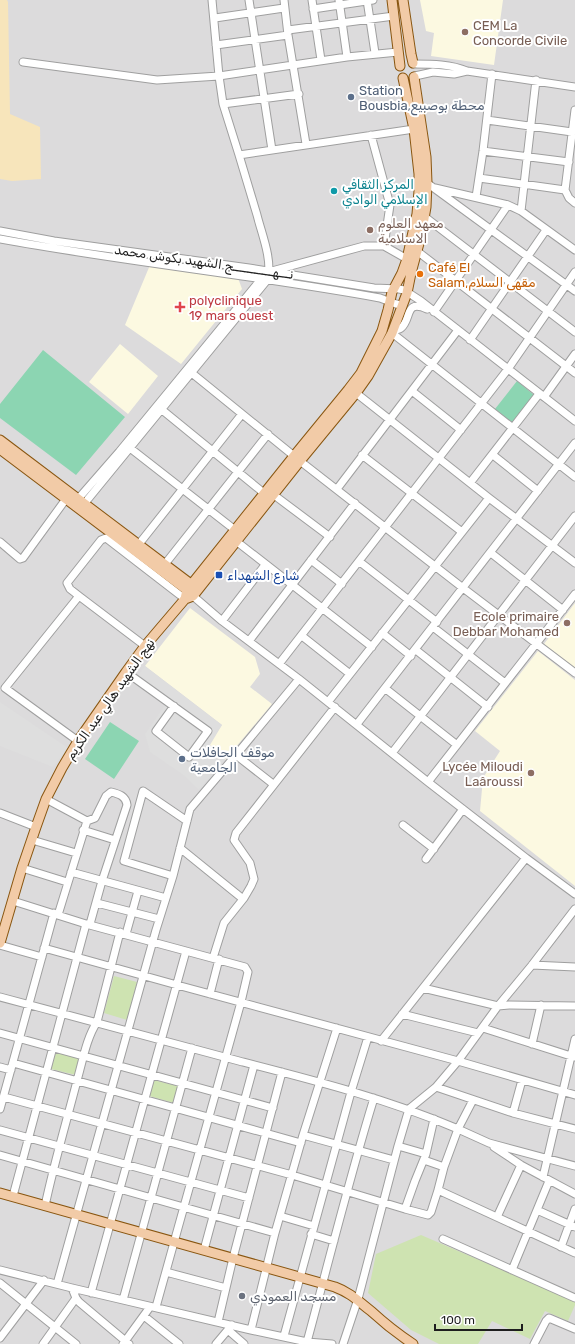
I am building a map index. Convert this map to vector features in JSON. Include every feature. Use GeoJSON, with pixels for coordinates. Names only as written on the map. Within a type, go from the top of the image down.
{"type":"FeatureCollection","features":[{"type":"Feature","properties":{"kind":"main road"},"geometry":{"type":"LineString","coordinates":[[191,592],[236,541],[269,494],[361,372],[382,331],[393,289],[402,273],[407,259],[417,214],[419,174],[414,129],[403,78],[400,74],[392,0]]}},
{"type":"Feature","properties":{"kind":"main road"},"geometry":{"type":"LineString","coordinates":[[297,458],[356,393],[368,376],[392,332],[407,292],[425,218],[430,185],[415,76],[417,68],[411,54],[403,0]]}},
{"type":"Feature","properties":{"kind":"main road"},"geometry":{"type":"LineString","coordinates":[[400,66],[406,62],[414,63]]}},
{"type":"Feature","properties":{"kind":"main road"},"geometry":{"type":"LineString","coordinates":[[403,78],[410,79],[415,76]]}},
{"type":"Feature","properties":{"kind":"main road"},"geometry":{"type":"LineString","coordinates":[[0,440],[165,564],[191,592]]}},
{"type":"Feature","properties":{"kind":"main road"},"geometry":{"type":"LineString","coordinates":[[0,449],[191,592]]}},
{"type":"Feature","properties":{"kind":"main road"},"geometry":{"type":"LineString","coordinates":[[191,592],[235,530],[269,494]]}},
{"type":"Feature","properties":{"kind":"main road","name":"نهج الشهيد هالي عبد الكريم"},"geometry":{"type":"LineString","coordinates":[[0,944],[22,868],[46,799],[78,741],[126,672],[145,646],[191,592]]}},
{"type":"Feature","properties":{"kind":"main road"},"geometry":{"type":"LineString","coordinates":[[0,1193],[343,1290],[358,1300],[394,1331],[413,1344]]}},
{"type":"Feature","properties":{"kind":"street"},"geometry":{"type":"LineString","coordinates":[[212,0],[223,104],[262,233],[266,274]]}},
{"type":"Feature","properties":{"kind":"street"},"geometry":{"type":"LineString","coordinates":[[249,0],[272,150]]}},
{"type":"Feature","properties":{"kind":"street"},"geometry":{"type":"LineString","coordinates":[[284,0],[284,8],[306,144]]}},
{"type":"Feature","properties":{"kind":"street"},"geometry":{"type":"LineString","coordinates":[[312,0],[321,60]]}},
{"type":"Feature","properties":{"kind":"street"},"geometry":{"type":"LineString","coordinates":[[313,9],[339,2],[369,0],[375,53]]}},
{"type":"Feature","properties":{"kind":"street"},"geometry":{"type":"LineString","coordinates":[[339,2],[347,57]]}},
{"type":"Feature","properties":{"kind":"street"},"geometry":{"type":"LineString","coordinates":[[215,18],[284,8]]}},
{"type":"Feature","properties":{"kind":"street"},"geometry":{"type":"LineString","coordinates":[[216,45],[255,40],[316,26],[394,16]]}},
{"type":"Feature","properties":{"kind":"street"},"geometry":{"type":"LineString","coordinates":[[23,62],[157,80],[219,76],[321,60],[375,53],[398,52]]}},
{"type":"Feature","properties":{"kind":"street"},"geometry":{"type":"LineString","coordinates":[[414,63],[456,67],[467,71],[536,80],[575,87]]}},
{"type":"Feature","properties":{"kind":"street"},"geometry":{"type":"LineString","coordinates":[[415,76],[433,72],[454,74],[467,71]]}},
{"type":"Feature","properties":{"kind":"street"},"geometry":{"type":"LineString","coordinates":[[476,197],[492,74]]}},
{"type":"Feature","properties":{"kind":"street"},"geometry":{"type":"LineString","coordinates":[[521,211],[536,80]]}},
{"type":"Feature","properties":{"kind":"street"},"geometry":{"type":"LineString","coordinates":[[223,104],[299,94]]}},
{"type":"Feature","properties":{"kind":"street"},"geometry":{"type":"LineString","coordinates":[[575,110],[565,190],[569,198],[575,203]]}},
{"type":"Feature","properties":{"kind":"street"},"geometry":{"type":"LineString","coordinates":[[487,120],[572,132]]}},
{"type":"Feature","properties":{"kind":"street"},"geometry":{"type":"LineString","coordinates":[[239,155],[414,129]]}},
{"type":"Feature","properties":{"kind":"street"},"geometry":{"type":"LineString","coordinates":[[371,135],[390,205],[384,246]]}},
{"type":"Feature","properties":{"kind":"street"},"geometry":{"type":"LineString","coordinates":[[483,151],[569,162]]}},
{"type":"Feature","properties":{"kind":"street"},"geometry":{"type":"LineString","coordinates":[[479,178],[565,190]]}},
{"type":"Feature","properties":{"kind":"street"},"geometry":{"type":"LineString","coordinates":[[430,185],[508,205],[521,211],[575,250]]}},
{"type":"Feature","properties":{"kind":"street"},"geometry":{"type":"LineString","coordinates":[[430,185],[575,291]]}},
{"type":"Feature","properties":{"kind":"street"},"geometry":{"type":"LineString","coordinates":[[434,312],[508,205]]}},
{"type":"Feature","properties":{"kind":"street"},"geometry":{"type":"LineString","coordinates":[[425,218],[575,332]]}},
{"type":"Feature","properties":{"kind":"street"},"geometry":{"type":"LineString","coordinates":[[470,340],[546,230]]}},
{"type":"Feature","properties":{"kind":"street","name":"نـــهـــــــــــج الشهيد بكوش محمد"},"geometry":{"type":"LineString","coordinates":[[0,231],[54,241],[266,274],[380,298],[402,305]]}},
{"type":"Feature","properties":{"kind":"street","name":"نـــهـــــــــــج الشهيد بكوش محمد"},"geometry":{"type":"LineString","coordinates":[[0,239],[46,247],[374,288],[402,289],[407,292]]}},
{"type":"Feature","properties":{"kind":"street"},"geometry":{"type":"LineString","coordinates":[[81,501],[119,452],[266,274],[364,246],[384,246],[407,259]]}},
{"type":"Feature","properties":{"kind":"street"},"geometry":{"type":"LineString","coordinates":[[417,251],[575,373]]}},
{"type":"Feature","properties":{"kind":"street"},"geometry":{"type":"LineString","coordinates":[[279,664],[360,562],[481,402],[508,369],[575,272]]}},
{"type":"Feature","properties":{"kind":"street"},"geometry":{"type":"LineString","coordinates":[[407,292],[575,421]]}},
{"type":"Feature","properties":{"kind":"street"},"geometry":{"type":"LineString","coordinates":[[434,312],[416,306],[410,311],[402,327],[392,332],[575,477]]}},
{"type":"Feature","properties":{"kind":"street"},"geometry":{"type":"LineString","coordinates":[[337,489],[458,330]]}},
{"type":"Feature","properties":{"kind":"street"},"geometry":{"type":"LineString","coordinates":[[470,483],[513,428],[542,396],[575,354]]}},
{"type":"Feature","properties":{"kind":"street"},"geometry":{"type":"LineString","coordinates":[[81,501],[130,448],[161,409],[188,370]]}},
{"type":"Feature","properties":{"kind":"street"},"geometry":{"type":"LineString","coordinates":[[188,370],[386,528],[575,673]]}},
{"type":"Feature","properties":{"kind":"street"},"geometry":{"type":"LineString","coordinates":[[412,391],[461,430]]}},
{"type":"Feature","properties":{"kind":"street"},"geometry":{"type":"LineString","coordinates":[[356,393],[516,519],[575,563]]}},
{"type":"Feature","properties":{"kind":"street"},"geometry":{"type":"LineString","coordinates":[[161,409],[237,472],[330,537]]}},
{"type":"Feature","properties":{"kind":"street"},"geometry":{"type":"LineString","coordinates":[[139,544],[242,414]]}},
{"type":"Feature","properties":{"kind":"street"},"geometry":{"type":"LineString","coordinates":[[165,564],[268,434]]}},
{"type":"Feature","properties":{"kind":"street"},"geometry":{"type":"LineString","coordinates":[[357,724],[386,689],[575,443]]}},
{"type":"Feature","properties":{"kind":"street"},"geometry":{"type":"LineString","coordinates":[[130,448],[235,530]]}},
{"type":"Feature","properties":{"kind":"street"},"geometry":{"type":"LineString","coordinates":[[362,455],[462,532]]}},
{"type":"Feature","properties":{"kind":"street"},"geometry":{"type":"LineString","coordinates":[[493,455],[538,491]]}},
{"type":"Feature","properties":{"kind":"street"},"geometry":{"type":"LineString","coordinates":[[328,702],[489,498]]}},
{"type":"Feature","properties":{"kind":"street"},"geometry":{"type":"LineString","coordinates":[[0,542],[20,559],[23,558],[66,499]]}},
{"type":"Feature","properties":{"kind":"street"},"geometry":{"type":"LineString","coordinates":[[249,641],[355,503]]}},
{"type":"Feature","properties":{"kind":"street"},"geometry":{"type":"LineString","coordinates":[[392,753],[575,516]]}},
{"type":"Feature","properties":{"kind":"street"},"geometry":{"type":"LineString","coordinates":[[145,646],[70,589],[67,583],[101,540],[106,538],[191,592],[222,621],[357,724],[428,782],[526,858],[575,894]]}},
{"type":"Feature","properties":{"kind":"street"},"geometry":{"type":"LineString","coordinates":[[236,541],[372,647]]}},
{"type":"Feature","properties":{"kind":"street"},"geometry":{"type":"LineString","coordinates":[[491,553],[563,610]]}},
{"type":"Feature","properties":{"kind":"street"},"geometry":{"type":"LineString","coordinates":[[311,560],[342,584]]}},
{"type":"Feature","properties":{"kind":"street"},"geometry":{"type":"LineString","coordinates":[[360,562],[408,600],[468,654],[506,683]]}},
{"type":"Feature","properties":{"kind":"street"},"geometry":{"type":"LineString","coordinates":[[222,621],[265,565]]}},
{"type":"Feature","properties":{"kind":"street"},"geometry":{"type":"LineString","coordinates":[[428,782],[575,594]]}},
{"type":"Feature","properties":{"kind":"street"},"geometry":{"type":"LineString","coordinates":[[78,741],[5,688],[80,596]]}},
{"type":"Feature","properties":{"kind":"street"},"geometry":{"type":"LineString","coordinates":[[382,634],[410,656]]}},
{"type":"Feature","properties":{"kind":"street"},"geometry":{"type":"LineString","coordinates":[[302,636],[350,674]]}},
{"type":"Feature","properties":{"kind":"street"},"geometry":{"type":"LineString","coordinates":[[416,650],[488,707]]}},
{"type":"Feature","properties":{"kind":"street"},"geometry":{"type":"LineString","coordinates":[[126,672],[174,706],[208,731],[189,757],[156,731],[174,706]]}},
{"type":"Feature","properties":{"kind":"street"},"geometry":{"type":"LineString","coordinates":[[57,1284],[159,919],[173,876],[190,809],[299,679]]}},
{"type":"Feature","properties":{"kind":"street"},"geometry":{"type":"LineString","coordinates":[[386,689],[457,745]]}},
{"type":"Feature","properties":{"kind":"street"},"geometry":{"type":"LineString","coordinates":[[210,994],[224,923],[243,900],[254,879],[250,863],[236,845],[234,837],[273,784],[335,707]]}},
{"type":"Feature","properties":{"kind":"street"},"geometry":{"type":"LineString","coordinates":[[236,755],[273,784]]}},
{"type":"Feature","properties":{"kind":"street"},"geometry":{"type":"LineString","coordinates":[[173,876],[124,861],[143,791],[187,821]]}},
{"type":"Feature","properties":{"kind":"street"},"geometry":{"type":"LineString","coordinates":[[0,1109],[44,948],[71,872],[83,830],[87,821],[95,818],[106,796],[111,792],[121,795],[126,801],[127,805],[77,958],[12,1196]]}},
{"type":"Feature","properties":{"kind":"street"},"geometry":{"type":"LineString","coordinates":[[46,799],[87,821]]}},
{"type":"Feature","properties":{"kind":"street"},"geometry":{"type":"LineString","coordinates":[[426,859],[463,809]]}},
{"type":"Feature","properties":{"kind":"street"},"geometry":{"type":"LineString","coordinates":[[0,813],[36,827]]}},
{"type":"Feature","properties":{"kind":"street"},"geometry":{"type":"LineString","coordinates":[[402,825],[434,849]]}},
{"type":"Feature","properties":{"kind":"street"},"geometry":{"type":"LineString","coordinates":[[83,830],[115,840]]}},
{"type":"Feature","properties":{"kind":"street"},"geometry":{"type":"LineString","coordinates":[[32,840],[76,852]]}},
{"type":"Feature","properties":{"kind":"street"},"geometry":{"type":"LineString","coordinates":[[180,848],[243,900]]}},
{"type":"Feature","properties":{"kind":"street"},"geometry":{"type":"LineString","coordinates":[[380,1041],[526,858]]}},
{"type":"Feature","properties":{"kind":"street"},"geometry":{"type":"LineString","coordinates":[[22,868],[67,882]]}},
{"type":"Feature","properties":{"kind":"street"},"geometry":{"type":"LineString","coordinates":[[71,872],[166,898]]}},
{"type":"Feature","properties":{"kind":"street"},"geometry":{"type":"LineString","coordinates":[[45,1206],[68,1114],[93,1028],[97,1022],[110,967],[133,912],[138,891]]}},
{"type":"Feature","properties":{"kind":"street"},"geometry":{"type":"LineString","coordinates":[[13,901],[88,924],[216,958],[245,967],[248,973],[185,1208],[166,1272],[153,1307],[144,1316],[126,1343],[76,1298],[72,1288]]}},
{"type":"Feature","properties":{"kind":"street"},"geometry":{"type":"LineString","coordinates":[[96,902],[159,919]]}},
{"type":"Feature","properties":{"kind":"street"},"geometry":{"type":"LineString","coordinates":[[343,1344],[358,1300],[394,1160],[409,1109],[436,1087],[458,1061],[498,1006],[575,909]]}},
{"type":"Feature","properties":{"kind":"street"},"geometry":{"type":"LineString","coordinates":[[0,944],[42,957]]}},
{"type":"Feature","properties":{"kind":"street"},"geometry":{"type":"LineString","coordinates":[[44,948],[177,986],[458,1061],[575,1095]]}},
{"type":"Feature","properties":{"kind":"street"},"geometry":{"type":"LineString","coordinates":[[91,1292],[186,951]]}},
{"type":"Feature","properties":{"kind":"street"},"geometry":{"type":"LineString","coordinates":[[532,964],[575,967]]}},
{"type":"Feature","properties":{"kind":"street"},"geometry":{"type":"LineString","coordinates":[[423,988],[498,1006],[575,1006]]}},
{"type":"Feature","properties":{"kind":"street"},"geometry":{"type":"LineString","coordinates":[[0,997],[320,1082],[409,1109],[489,1143],[575,1166]]}},
{"type":"Feature","properties":{"kind":"street"},"geometry":{"type":"LineString","coordinates":[[532,1044],[542,1005]]}},
{"type":"Feature","properties":{"kind":"street"},"geometry":{"type":"LineString","coordinates":[[402,1014],[481,1030],[573,1056]]}},
{"type":"Feature","properties":{"kind":"street"},"geometry":{"type":"LineString","coordinates":[[251,1330],[275,1233],[303,1135],[337,1028]]}},
{"type":"Feature","properties":{"kind":"street"},"geometry":{"type":"LineString","coordinates":[[0,1033],[273,1108]]}},
{"type":"Feature","properties":{"kind":"street"},"geometry":{"type":"LineString","coordinates":[[284,1336],[350,1092],[368,1037]]}},
{"type":"Feature","properties":{"kind":"street"},"geometry":{"type":"LineString","coordinates":[[512,1270],[537,1210],[546,1179],[547,1159],[573,1056],[575,1039]]}},
{"type":"Feature","properties":{"kind":"street"},"geometry":{"type":"LineString","coordinates":[[123,1300],[192,1048]]}},
{"type":"Feature","properties":{"kind":"street"},"geometry":{"type":"LineString","coordinates":[[204,1250],[254,1065]]}},
{"type":"Feature","properties":{"kind":"street"},"geometry":{"type":"LineString","coordinates":[[0,1067],[12,1066],[46,1072],[301,1143]]}},
{"type":"Feature","properties":{"kind":"street"},"geometry":{"type":"LineString","coordinates":[[218,1322],[233,1258],[282,1072]]}},
{"type":"Feature","properties":{"kind":"street"},"geometry":{"type":"LineString","coordinates":[[513,1113],[522,1080]]}},
{"type":"Feature","properties":{"kind":"street"},"geometry":{"type":"LineString","coordinates":[[436,1087],[513,1113],[575,1129]]}},
{"type":"Feature","properties":{"kind":"street"},"geometry":{"type":"LineString","coordinates":[[309,1343],[322,1283],[348,1192],[358,1150],[374,1098]]}},
{"type":"Feature","properties":{"kind":"street"},"geometry":{"type":"LineString","coordinates":[[2,1099],[37,1106],[102,1123],[292,1175],[405,1210],[429,1214],[458,1130],[473,1100]]}},
{"type":"Feature","properties":{"kind":"street"},"geometry":{"type":"LineString","coordinates":[[405,1210],[415,1180],[425,1157],[434,1119]]}},
{"type":"Feature","properties":{"kind":"street"},"geometry":{"type":"LineString","coordinates":[[0,1130],[249,1198]]}},
{"type":"Feature","properties":{"kind":"street"},"geometry":{"type":"LineString","coordinates":[[303,1135],[394,1160]]}},
{"type":"Feature","properties":{"kind":"street"},"geometry":{"type":"LineString","coordinates":[[489,1143],[521,1165],[575,1194]]}},
{"type":"Feature","properties":{"kind":"street"},"geometry":{"type":"LineString","coordinates":[[398,1146],[425,1157],[444,1167]]}},
{"type":"Feature","properties":{"kind":"street"},"geometry":{"type":"LineString","coordinates":[[0,1155],[275,1233]]}},
{"type":"Feature","properties":{"kind":"street"},"geometry":{"type":"LineString","coordinates":[[497,1217],[521,1165]]}},
{"type":"Feature","properties":{"kind":"street"},"geometry":{"type":"LineString","coordinates":[[438,1190],[575,1253]]}},
{"type":"Feature","properties":{"kind":"street"},"geometry":{"type":"LineString","coordinates":[[561,1247],[572,1226],[575,1209]]}},
{"type":"Feature","properties":{"kind":"street"},"geometry":{"type":"LineString","coordinates":[[537,1210],[572,1226]]}},
{"type":"Feature","properties":{"kind":"street"},"geometry":{"type":"LineString","coordinates":[[280,1216],[314,1226]]}},
{"type":"Feature","properties":{"kind":"street"},"geometry":{"type":"LineString","coordinates":[[312,1234],[334,1241]]}},
{"type":"Feature","properties":{"kind":"street"},"geometry":{"type":"LineString","coordinates":[[443,1239],[575,1298]]}},
{"type":"Feature","properties":{"kind":"street"},"geometry":{"type":"LineString","coordinates":[[0,1270],[218,1322],[230,1327],[284,1336],[309,1343],[332,1344]]}},
{"type":"Feature","properties":{"kind":"street"},"geometry":{"type":"LineString","coordinates":[[166,1272],[226,1288]]}},
{"type":"Feature","properties":{"kind":"street"},"geometry":{"type":"LineString","coordinates":[[0,1338],[44,1280]]}},
{"type":"Feature","properties":{"kind":"street"},"geometry":{"type":"LineString","coordinates":[[0,1283],[76,1344]]}},
{"type":"Feature","properties":{"kind":"street"},"geometry":{"type":"LineString","coordinates":[[43,1344],[76,1298]]}},
{"type":"Feature","properties":{"kind":"street"},"geometry":{"type":"LineString","coordinates":[[144,1316],[180,1344]]}},
{"type":"Feature","properties":{"kind":"street"},"geometry":{"type":"LineString","coordinates":[[535,1344],[546,1321],[549,1318],[575,1329]]}},
{"type":"Feature","properties":{"kind":"street"},"geometry":{"type":"LineString","coordinates":[[216,1344],[230,1327]]}},
{"type":"Feature","properties":{"kind":"street"},"geometry":{"type":"LineString","coordinates":[[230,1327],[244,1344]]}},
{"type":"Feature","properties":{"kind":"shaded area"},"geometry":{"type":"Polygon","coordinates":[[[0,0],[575,0],[575,1344],[0,1344],[0,0]]]}},
{"type":"Feature","properties":{"kind":"shaded area","name":"CEM La Concorde Civile"},"geometry":{"type":"Polygon","coordinates":[[[420,0],[503,0],[494,65],[431,56],[434,33],[426,31],[420,0]]]}},
{"type":"Feature","properties":{"kind":"shaded area","name":"polyclinique 19 mars ouest"},"geometry":{"type":"Polygon","coordinates":[[[150,265],[238,278],[242,289],[181,364],[125,325],[150,265]]]}},
{"type":"Feature","properties":{"kind":"shaded area"},"geometry":{"type":"Polygon","coordinates":[[[120,344],[158,376],[128,414],[89,382],[120,344]]]}},
{"type":"Feature","properties":{"kind":"shaded area","name":"Ecole primaire Debbar Mohamed"},"geometry":{"type":"Polygon","coordinates":[[[575,603],[575,668],[544,644],[575,603]]]}},
{"type":"Feature","properties":{"kind":"shaded area"},"geometry":{"type":"Polygon","coordinates":[[[190,608],[255,657],[260,674],[250,687],[272,704],[225,760],[207,745],[222,725],[145,666],[190,608]]]}},
{"type":"Feature","properties":{"kind":"shaded area","name":"Lycée Miloudi Laâroussi"},"geometry":{"type":"Polygon","coordinates":[[[538,651],[575,680],[575,886],[480,811],[483,778],[500,751],[475,731],[538,651]]]}},
{"type":"Feature","properties":{"kind":"shaded area"},"geometry":{"type":"Polygon","coordinates":[[[145,666],[222,725],[210,745],[226,758],[199,790],[182,774],[150,752],[145,734],[165,705],[133,682],[145,666]]]}},
{"type":"Feature","properties":{"kind":"shaded area"},"geometry":{"type":"Polygon","coordinates":[[[0,702],[68,748],[53,767],[0,746],[0,702]]]}},
{"type":"Feature","properties":{"kind":"green space"},"geometry":{"type":"Polygon","coordinates":[[[43,350],[125,417],[76,475],[0,418],[0,404],[43,350]]]}},
{"type":"Feature","properties":{"kind":"green space"},"geometry":{"type":"Polygon","coordinates":[[[517,381],[534,395],[512,423],[495,409],[517,381]]]}},
{"type":"Feature","properties":{"kind":"green space"},"geometry":{"type":"Polygon","coordinates":[[[110,722],[139,741],[114,779],[85,759],[110,722]]]}},
{"type":"Feature","properties":{"kind":"green space"},"geometry":{"type":"Polygon","coordinates":[[[114,976],[137,982],[127,1020],[104,1013],[114,976]]]}},
{"type":"Feature","properties":{"kind":"green space"},"geometry":{"type":"Polygon","coordinates":[[[56,1052],[80,1059],[76,1075],[51,1069],[56,1052]]]}},
{"type":"Feature","properties":{"kind":"green space"},"geometry":{"type":"Polygon","coordinates":[[[153,1080],[178,1086],[174,1103],[149,1096],[153,1080]]]}},
{"type":"Feature","properties":{"kind":"green space"},"geometry":{"type":"Polygon","coordinates":[[[421,1235],[575,1301],[575,1305],[568,1321],[545,1311],[530,1339],[492,1321],[478,1344],[439,1344],[411,1330],[368,1293],[376,1254],[421,1235]]]}},
{"type":"Feature","properties":{"kind":"sand"},"geometry":{"type":"Polygon","coordinates":[[[0,0],[7,0],[8,2],[10,114],[40,127],[41,179],[12,181],[0,179],[0,0]]]}},
{"type":"Feature","properties":{"kind":"place","name":"CEM La Concorde Civile"},"geometry":{"type":"Point","coordinates":[465,32]}},
{"type":"Feature","properties":{"kind":"place","name":"Station Bousbia,محطة بوصبيع"},"geometry":{"type":"Point","coordinates":[351,97]}},
{"type":"Feature","properties":{"kind":"place","name":"المركز الثقافي الإسلامي الوادي"},"geometry":{"type":"Point","coordinates":[334,191]}},
{"type":"Feature","properties":{"kind":"place","name":"معهد العلوم الاسلامية"},"geometry":{"type":"Point","coordinates":[370,230]}},
{"type":"Feature","properties":{"kind":"place","name":"Café El Salam,مقهى السلام"},"geometry":{"type":"Point","coordinates":[420,274]}},
{"type":"Feature","properties":{"kind":"place","name":"polyclinique 19 mars ouest"},"geometry":{"type":"Point","coordinates":[180,307]}},
{"type":"Feature","properties":{"kind":"place","name":"شارع الشهداء"},"geometry":{"type":"Point","coordinates":[219,575]}},
{"type":"Feature","properties":{"kind":"place","name":"Ecole primaire Debbar Mohamed"},"geometry":{"type":"Point","coordinates":[567,623]}},
{"type":"Feature","properties":{"kind":"place","name":"موقف الحافلات الجامعية"},"geometry":{"type":"Point","coordinates":[182,759]}},
{"type":"Feature","properties":{"kind":"place","name":"Lycée Miloudi Laâroussi"},"geometry":{"type":"Point","coordinates":[531,773]}},
{"type":"Feature","properties":{"kind":"place","name":"مسجد العمودي"},"geometry":{"type":"Point","coordinates":[242,1296]}}]}
